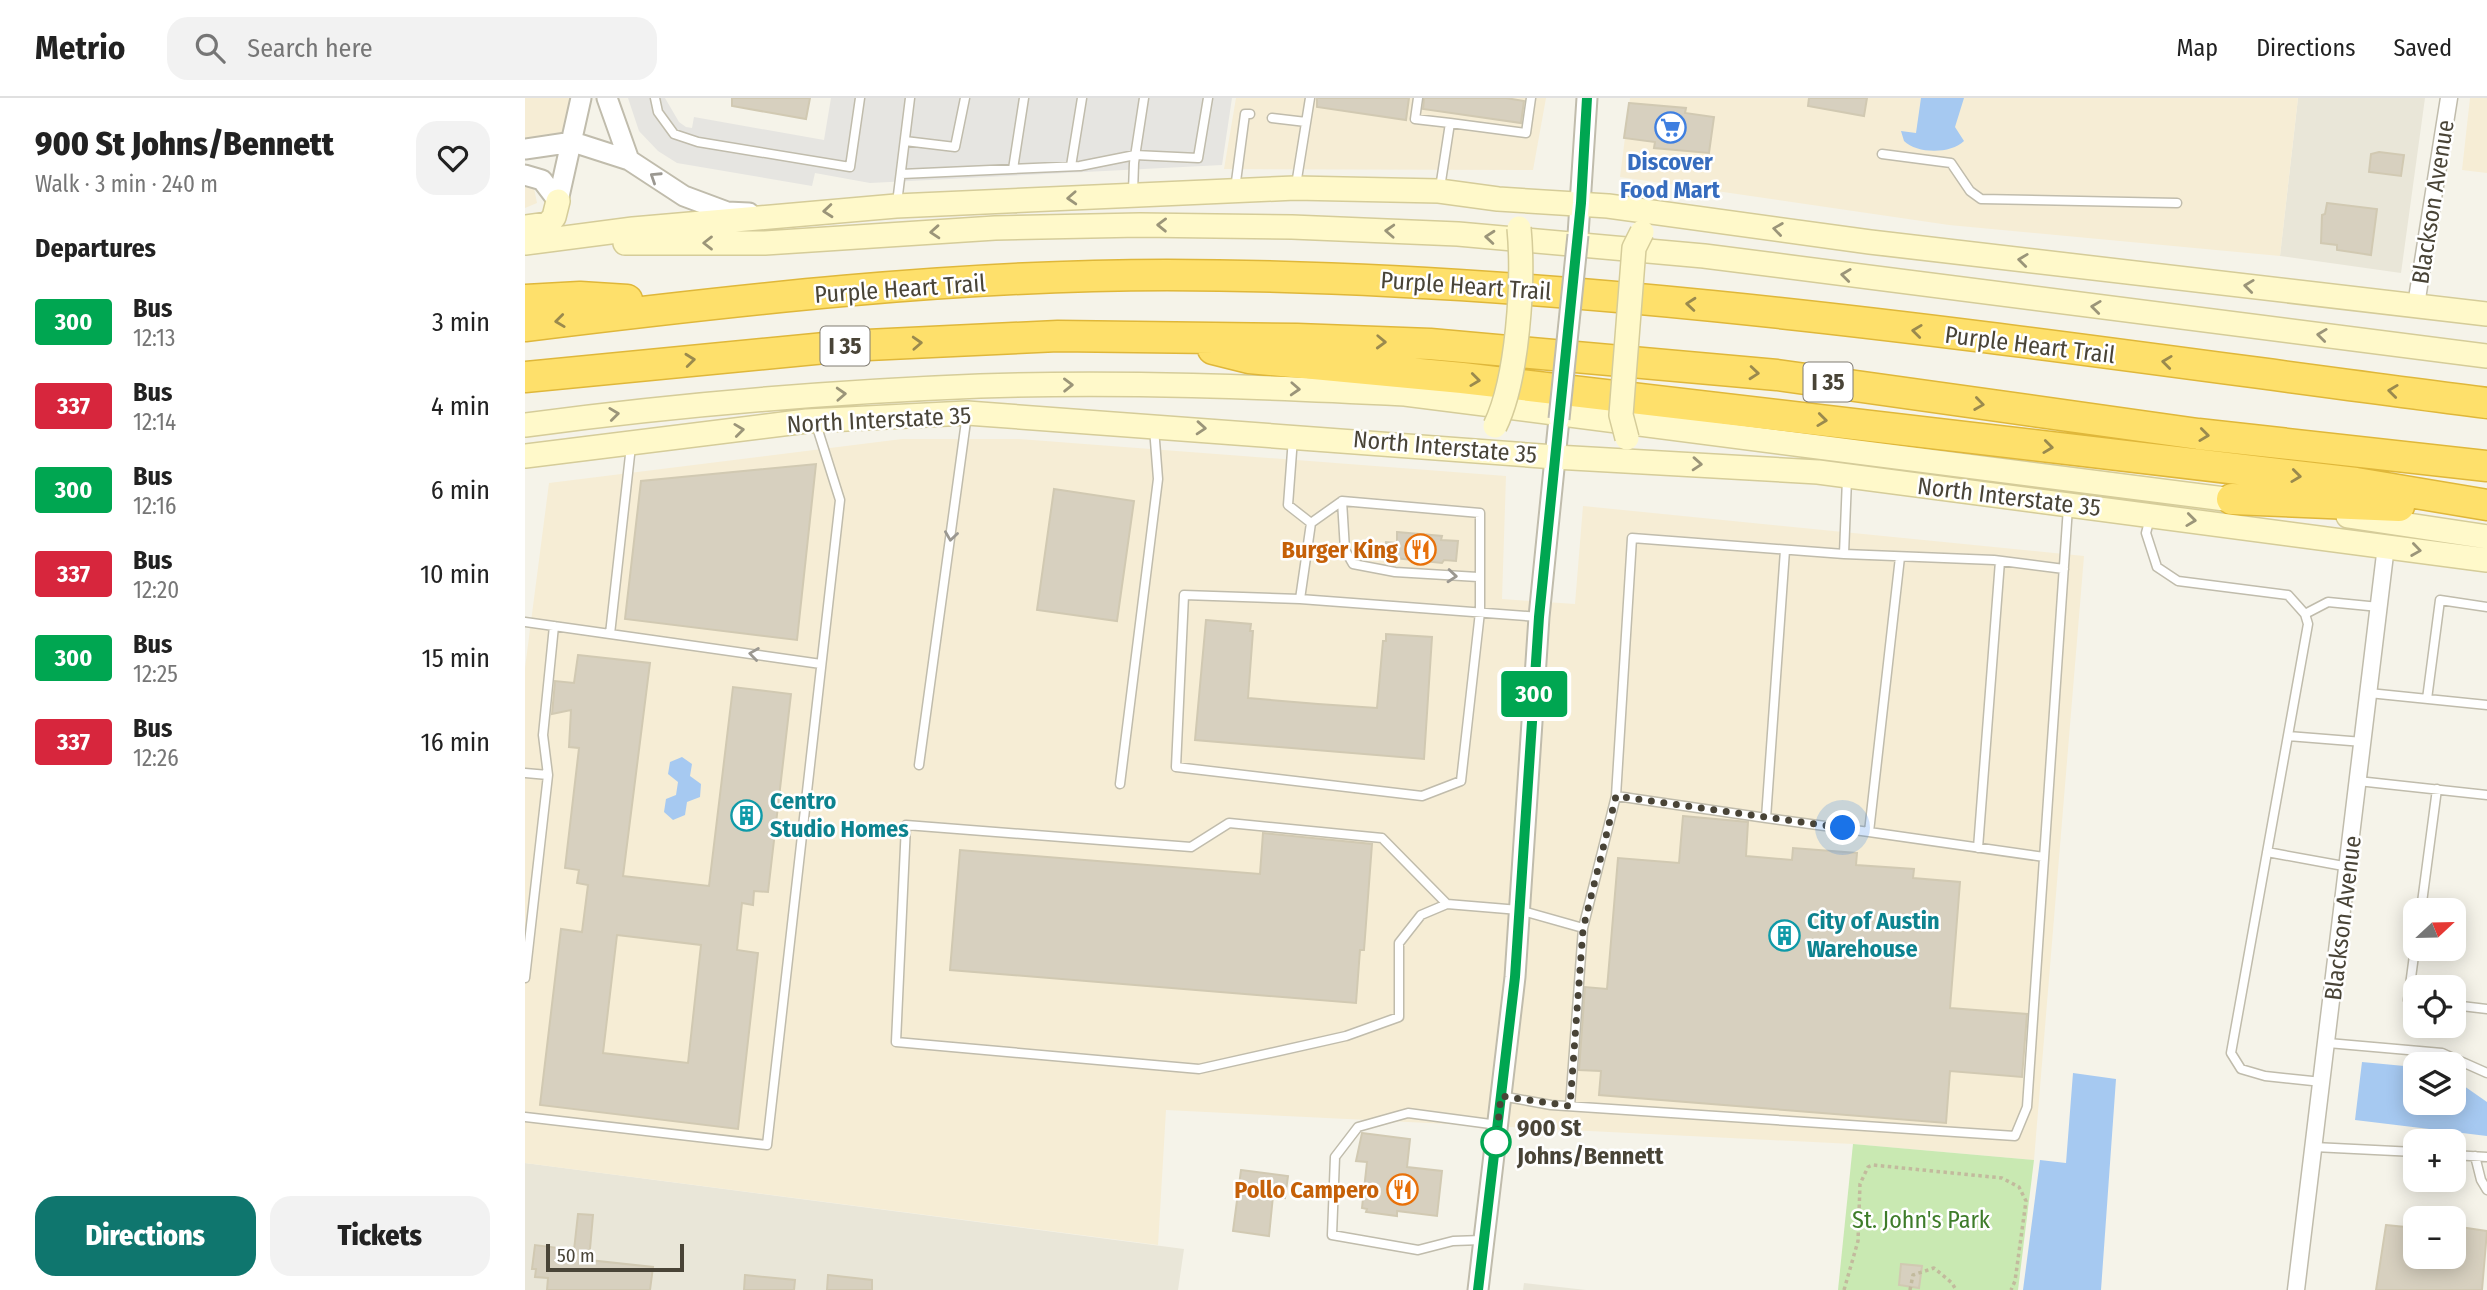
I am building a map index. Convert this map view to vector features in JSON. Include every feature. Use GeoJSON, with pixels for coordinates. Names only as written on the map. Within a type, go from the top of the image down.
{"type":"FeatureCollection","features":[{"type":"Feature","properties":{"kind":"highway","name":"Purple Heart Trail"},"geometry":{"type":"LineString","coordinates":[[525,326],[700,304],[1089,276],[1376,280],[1712,306],[2487,402]]}},
{"type":"Feature","properties":{"kind":"highway"},"geometry":{"type":"LineString","coordinates":[[525,300],[580,297],[700,304]]}},
{"type":"Feature","properties":{"kind":"highway","name":"I 35"},"geometry":{"type":"LineString","coordinates":[[525,377],[846,346],[1058,336],[1165,336],[1430,344],[1763,374],[2198,435],[2487,466]]}},
{"type":"Feature","properties":{"kind":"highway"},"geometry":{"type":"LineString","coordinates":[[1165,336],[1249,358],[1462,378],[2356,483],[2487,505]]}},
{"type":"Feature","properties":{"kind":"highway"},"geometry":{"type":"LineString","coordinates":[[2232,499],[2487,511]]}},
{"type":"Feature","properties":{"kind":"main road"},"geometry":{"type":"LineString","coordinates":[[530,238],[896,206],[1295,188],[1439,191],[1497,199],[1581,203],[1870,242],[2487,314]]}},
{"type":"Feature","properties":{"kind":"main road"},"geometry":{"type":"LineString","coordinates":[[1457,448],[1495,426],[1506,403],[1516,331],[1521,250],[1519,228],[1497,199]]}},
{"type":"Feature","properties":{"kind":"main road"},"geometry":{"type":"LineString","coordinates":[[530,238],[548,225],[554,217],[558,201]]}},
{"type":"Feature","properties":{"kind":"main road"},"geometry":{"type":"LineString","coordinates":[[1647,461],[1627,438],[1621,415],[1634,248],[1642,232],[1673,214]]}},
{"type":"Feature","properties":{"kind":"main road"},"geometry":{"type":"LineString","coordinates":[[530,238],[765,243],[995,228],[1140,225],[1291,227],[1458,234],[1704,257],[2487,356]]}},
{"type":"Feature","properties":{"kind":"main road"},"geometry":{"type":"LineString","coordinates":[[525,425],[800,397],[981,386],[1265,387],[1405,394],[2232,499],[2487,537]]}},
{"type":"Feature","properties":{"kind":"main road","name":"North Interstate 35"},"geometry":{"type":"LineString","coordinates":[[525,457],[815,421],[967,413],[1847,476],[2487,560]]}},
{"type":"Feature","properties":{"kind":"street"},"geometry":{"type":"LineString","coordinates":[[558,201],[581,98]]}},
{"type":"Feature","properties":{"kind":"street"},"geometry":{"type":"LineString","coordinates":[[607,98],[629,160]]}},
{"type":"Feature","properties":{"kind":"street"},"geometry":{"type":"LineString","coordinates":[[1478,1290],[1498,1125],[1519,910],[1539,617],[1581,203],[1587,98]]}},
{"type":"Feature","properties":{"kind":"street","name":"Blackson Avenue"},"geometry":{"type":"LineString","coordinates":[[2416,305],[2449,98]]}},
{"type":"Feature","properties":{"kind":"street"},"geometry":{"type":"LineString","coordinates":[[525,149],[573,142],[629,160],[684,196],[727,212],[788,215]]}},
{"type":"Feature","properties":{"kind":"street"},"geometry":{"type":"LineString","coordinates":[[525,175],[542,180],[558,201]]}},
{"type":"Feature","properties":{"kind":"street","name":"Blackson Avenue"},"geometry":{"type":"LineString","coordinates":[[2296,1290],[2328,1043],[2386,546]]}},
{"type":"Feature","properties":{"kind":"lane"},"geometry":{"type":"LineString","coordinates":[[655,98],[658,112],[674,134],[698,142],[850,167],[860,98]]}},
{"type":"Feature","properties":{"kind":"lane"},"geometry":{"type":"LineString","coordinates":[[896,206],[910,98]]}},
{"type":"Feature","properties":{"kind":"lane"},"geometry":{"type":"LineString","coordinates":[[905,141],[955,147],[965,98]]}},
{"type":"Feature","properties":{"kind":"lane"},"geometry":{"type":"LineString","coordinates":[[1013,169],[1024,98]]}},
{"type":"Feature","properties":{"kind":"lane"},"geometry":{"type":"LineString","coordinates":[[1071,166],[1082,98]]}},
{"type":"Feature","properties":{"kind":"lane"},"geometry":{"type":"LineString","coordinates":[[1133,195],[1135,155],[1144,98]]}},
{"type":"Feature","properties":{"kind":"lane"},"geometry":{"type":"LineString","coordinates":[[901,174],[1071,166],[1135,155],[1198,158],[1208,98]]}},
{"type":"Feature","properties":{"kind":"lane"},"geometry":{"type":"LineString","coordinates":[[1295,188],[1310,98]]}},
{"type":"Feature","properties":{"kind":"lane"},"geometry":{"type":"LineString","coordinates":[[1418,98],[1415,119],[1480,127],[1501,125],[1525,133],[1531,98]]}},
{"type":"Feature","properties":{"kind":"lane"},"geometry":{"type":"LineString","coordinates":[[1438,121],[1440,111]]}},
{"type":"Feature","properties":{"kind":"lane"},"geometry":{"type":"LineString","coordinates":[[1234,191],[1245,114],[1250,114]]}},
{"type":"Feature","properties":{"kind":"lane"},"geometry":{"type":"LineString","coordinates":[[1462,114],[1462,125]]}},
{"type":"Feature","properties":{"kind":"lane"},"geometry":{"type":"LineString","coordinates":[[1480,127],[1482,117]]}},
{"type":"Feature","properties":{"kind":"lane"},"geometry":{"type":"LineString","coordinates":[[1272,118],[1306,122]]}},
{"type":"Feature","properties":{"kind":"lane"},"geometry":{"type":"LineString","coordinates":[[1439,191],[1450,123]]}},
{"type":"Feature","properties":{"kind":"lane"},"geometry":{"type":"LineString","coordinates":[[1882,154],[1951,163],[1970,191],[1981,199],[2177,203]]}},
{"type":"Feature","properties":{"kind":"lane"},"geometry":{"type":"LineString","coordinates":[[919,765],[967,413]]}},
{"type":"Feature","properties":{"kind":"lane"},"geometry":{"type":"LineString","coordinates":[[525,1117],[767,1145],[840,500],[815,421]]}},
{"type":"Feature","properties":{"kind":"lane"},"geometry":{"type":"LineString","coordinates":[[1120,784],[1158,480],[1154,425]]}},
{"type":"Feature","properties":{"kind":"lane"},"geometry":{"type":"LineString","coordinates":[[1293,435],[1288,505],[1311,523]]}},
{"type":"Feature","properties":{"kind":"lane"},"geometry":{"type":"LineString","coordinates":[[610,634],[631,443]]}},
{"type":"Feature","properties":{"kind":"lane"},"geometry":{"type":"LineString","coordinates":[[1844,554],[1847,476]]}},
{"type":"Feature","properties":{"kind":"lane"},"geometry":{"type":"LineString","coordinates":[[1342,501],[1345,550],[1353,564],[1385,571],[1478,578]]}},
{"type":"Feature","properties":{"kind":"lane"},"geometry":{"type":"LineString","coordinates":[[1300,599],[1311,523],[1342,501],[1480,513],[1480,612],[1461,781],[1422,796],[1176,767],[1184,595],[1300,599],[1480,612],[1539,617]]}},
{"type":"Feature","properties":{"kind":"lane"},"geometry":{"type":"LineString","coordinates":[[1501,1096],[1570,1106],[2015,1136],[2027,1107],[2068,504]]}},
{"type":"Feature","properties":{"kind":"lane"},"geometry":{"type":"LineString","coordinates":[[2151,515],[2146,533],[2157,568],[2178,581],[2288,595],[2305,614],[2308,624],[2231,1053],[2241,1069],[2265,1076],[2322,1082]]}},
{"type":"Feature","properties":{"kind":"lane"},"geometry":{"type":"LineString","coordinates":[[1570,1106],[1583,929],[1616,796],[1632,538],[1844,554],[2000,561],[2064,569]]}},
{"type":"Feature","properties":{"kind":"lane"},"geometry":{"type":"LineString","coordinates":[[1766,818],[1785,550]]}},
{"type":"Feature","properties":{"kind":"lane"},"geometry":{"type":"LineString","coordinates":[[1869,832],[1900,557]]}},
{"type":"Feature","properties":{"kind":"lane"},"geometry":{"type":"LineString","coordinates":[[1978,848],[2000,561]]}},
{"type":"Feature","properties":{"kind":"lane"},"geometry":{"type":"LineString","coordinates":[[2427,699],[2440,600],[2487,607]]}},
{"type":"Feature","properties":{"kind":"lane"},"geometry":{"type":"LineString","coordinates":[[2305,614],[2328,601],[2379,607]]}},
{"type":"Feature","properties":{"kind":"lane"},"geometry":{"type":"LineString","coordinates":[[525,622],[821,664]]}},
{"type":"Feature","properties":{"kind":"lane"},"geometry":{"type":"LineString","coordinates":[[525,978],[548,775],[543,735],[554,626]]}},
{"type":"Feature","properties":{"kind":"lane"},"geometry":{"type":"LineString","coordinates":[[2369,693],[2487,705]]}},
{"type":"Feature","properties":{"kind":"lane"},"geometry":{"type":"LineString","coordinates":[[2288,736],[2363,743]]}},
{"type":"Feature","properties":{"kind":"lane"},"geometry":{"type":"LineString","coordinates":[[525,773],[548,775]]}},
{"type":"Feature","properties":{"kind":"lane"},"geometry":{"type":"LineString","coordinates":[[2358,780],[2487,795]]}},
{"type":"Feature","properties":{"kind":"lane"},"geometry":{"type":"LineString","coordinates":[[2423,898],[2437,789]]}},
{"type":"Feature","properties":{"kind":"lane"},"geometry":{"type":"LineString","coordinates":[[1616,796],[2044,857]]}},
{"type":"Feature","properties":{"kind":"lane"},"geometry":{"type":"LineString","coordinates":[[1447,904],[1382,838],[1229,823],[1191,847],[906,825],[896,1042],[1199,1069],[1346,1036],[1399,1017],[1399,943],[1421,915],[1447,904],[1519,910],[1583,929]]}},
{"type":"Feature","properties":{"kind":"lane"},"geometry":{"type":"LineString","coordinates":[[2267,852],[2349,867]]}},
{"type":"Feature","properties":{"kind":"lane"},"geometry":{"type":"LineString","coordinates":[[2466,1007],[2487,1009]]}},
{"type":"Feature","properties":{"kind":"lane"},"geometry":{"type":"LineString","coordinates":[[2328,1043],[2442,1053],[2487,1073]]}},
{"type":"Feature","properties":{"kind":"lane"},"geometry":{"type":"LineString","coordinates":[[1484,1240],[1453,1241],[1418,1250],[1332,1235],[1335,1157],[1358,1127],[1408,1113],[1498,1125]]}},
{"type":"Feature","properties":{"kind":"lane"},"geometry":{"type":"LineString","coordinates":[[2314,1147],[2403,1151]]}},
{"type":"Feature","properties":{"kind":"lane"},"geometry":{"type":"LineString","coordinates":[[2466,1156],[2487,1157]]}},
{"type":"Feature","properties":{"kind":"lane"},"geometry":{"type":"LineString","coordinates":[[2475,1156],[2481,1180],[2487,1190]]}},
{"type":"Feature","properties":{"kind":"path"},"geometry":{"type":"LineString","coordinates":[[1844,1290],[1858,1241],[1860,1184],[1868,1167],[1873,1165],[2002,1178],[2019,1187],[2026,1201],[2015,1281],[2011,1290]]}},
{"type":"Feature","properties":{"kind":"path"},"geometry":{"type":"LineString","coordinates":[[1910,1290],[1913,1275],[1934,1268],[1955,1290]]}},
{"type":"Feature","properties":{"kind":"shaded area"},"geometry":{"type":"Polygon","coordinates":[[[525,98],[581,98],[573,142],[525,149],[525,98]]]}},
{"type":"Feature","properties":{"kind":"shaded area"},"geometry":{"type":"Polygon","coordinates":[[[628,98],[665,98],[679,122],[686,127],[692,128],[694,117],[824,140],[831,98],[1232,98],[1222,165],[870,183],[815,173],[812,186],[677,163],[658,151],[639,131],[628,98]]]}},
{"type":"Feature","properties":{"kind":"shaded area"},"geometry":{"type":"Polygon","coordinates":[[[1236,98],[1546,98],[1533,170],[1224,169],[1236,98]]]}},
{"type":"Feature","properties":{"kind":"shaded area"},"geometry":{"type":"Polygon","coordinates":[[[1630,98],[2298,98],[2280,256],[1949,225],[1620,177],[1630,98]]]}},
{"type":"Feature","properties":{"kind":"shaded area"},"geometry":{"type":"Polygon","coordinates":[[[2298,98],[2425,98],[2401,273],[2280,256],[2298,98]]]}},
{"type":"Feature","properties":{"kind":"shaded area"},"geometry":{"type":"Polygon","coordinates":[[[2470,98],[2487,98],[2487,173],[2462,170],[2470,98]]]}},
{"type":"Feature","properties":{"kind":"shaded area"},"geometry":{"type":"Polygon","coordinates":[[[525,186],[534,188],[537,203],[525,208],[525,186]]]}},
{"type":"Feature","properties":{"kind":"shaded area"},"geometry":{"type":"Polygon","coordinates":[[[902,439],[1019,439],[1506,476],[1502,599],[1575,604],[1583,506],[2084,556],[2034,1160],[1853,1144],[1166,1110],[1158,1245],[525,1163],[525,668],[549,483],[902,439]]]}},
{"type":"Feature","properties":{"kind":"shaded area"},"geometry":{"type":"Polygon","coordinates":[[[525,1163],[1184,1249],[1178,1290],[525,1290],[525,1163]]]}},
{"type":"Feature","properties":{"kind":"shaded area"},"geometry":{"type":"Polygon","coordinates":[[[1524,1283],[1586,1290],[1523,1290],[1524,1283]]]}},
{"type":"Feature","properties":{"kind":"green space","name":"St. John's Park"},"geometry":{"type":"Polygon","coordinates":[[[1853,1144],[2034,1160],[2018,1290],[1838,1290],[1853,1144]]]}},
{"type":"Feature","properties":{"kind":"water"},"geometry":{"type":"Polygon","coordinates":[[[1921,98],[1964,98],[1955,127],[1964,141],[1951,148],[1934,151],[1917,148],[1904,141],[1901,131],[1916,133],[1921,98]]]}},
{"type":"Feature","properties":{"kind":"water"},"geometry":{"type":"Polygon","coordinates":[[[682,757],[692,764],[690,776],[701,784],[700,797],[687,802],[685,815],[673,820],[664,812],[666,799],[676,795],[678,782],[668,774],[670,762],[682,757]]]}},
{"type":"Feature","properties":{"kind":"water"},"geometry":{"type":"Polygon","coordinates":[[[2362,1062],[2403,1066],[2403,1115],[2466,1115],[2466,1087],[2487,1102],[2487,1136],[2466,1133],[2466,1129],[2429,1129],[2355,1120],[2362,1062]]]}},
{"type":"Feature","properties":{"kind":"water"},"geometry":{"type":"Polygon","coordinates":[[[2073,1073],[2116,1079],[2101,1290],[2023,1290],[2040,1160],[2066,1163],[2073,1073]]]}},
{"type":"Feature","properties":{"kind":"building"},"geometry":{"type":"Polygon","coordinates":[[[732,98],[810,98],[806,119],[732,106],[732,98]]]}},
{"type":"Feature","properties":{"kind":"building"},"geometry":{"type":"Polygon","coordinates":[[[1317,98],[1409,98],[1406,120],[1317,107],[1317,98]]]}},
{"type":"Feature","properties":{"kind":"building"},"geometry":{"type":"Polygon","coordinates":[[[1424,98],[1506,98],[1524,101],[1521,123],[1423,109],[1424,98]]]}},
{"type":"Feature","properties":{"kind":"building"},"geometry":{"type":"Polygon","coordinates":[[[1809,98],[1867,98],[1864,116],[1808,106],[1809,98]]]}},
{"type":"Feature","properties":{"kind":"building"},"geometry":{"type":"Polygon","coordinates":[[[1629,103],[1686,108],[1685,113],[1714,117],[1709,153],[1654,148],[1655,142],[1624,138],[1629,103]]]}},
{"type":"Feature","properties":{"kind":"building"},"geometry":{"type":"Polygon","coordinates":[[[2379,152],[2404,155],[2401,176],[2369,172],[2371,154],[2379,152]]]}},
{"type":"Feature","properties":{"kind":"building"},"geometry":{"type":"Polygon","coordinates":[[[2327,203],[2377,209],[2371,255],[2337,250],[2337,245],[2321,243],[2322,215],[2325,214],[2327,203]]]}},
{"type":"Feature","properties":{"kind":"building"},"geometry":{"type":"Polygon","coordinates":[[[816,464],[797,640],[625,619],[641,481],[816,464]]]}},
{"type":"Feature","properties":{"kind":"building"},"geometry":{"type":"Polygon","coordinates":[[[1054,489],[1134,501],[1117,621],[1037,610],[1054,489]]]}},
{"type":"Feature","properties":{"kind":"building","name":"Burger King"},"geometry":{"type":"Polygon","coordinates":[[[1397,532],[1442,536],[1441,540],[1458,541],[1456,561],[1444,560],[1442,563],[1385,557],[1386,542],[1397,543],[1397,532]]]}},
{"type":"Feature","properties":{"kind":"building"},"geometry":{"type":"Polygon","coordinates":[[[1206,620],[1251,624],[1250,631],[1253,631],[1248,698],[1318,704],[1377,708],[1383,641],[1386,641],[1386,634],[1432,637],[1424,759],[1195,740],[1206,620]]]}},
{"type":"Feature","properties":{"kind":"building"},"geometry":{"type":"Polygon","coordinates":[[[578,655],[650,663],[623,876],[709,886],[733,687],[791,694],[768,892],[754,891],[753,905],[742,903],[737,950],[758,953],[738,1129],[540,1105],[561,929],[582,932],[588,885],[577,883],[579,870],[565,868],[579,748],[569,747],[571,710],[552,714],[555,681],[574,683],[578,655]],[[617,935],[603,1053],[688,1063],[701,945],[617,935]]]}},
{"type":"Feature","properties":{"kind":"building","name":"City of Austin Warehouse"},"geometry":{"type":"Polygon","coordinates":[[[1683,816],[1748,822],[1746,856],[1792,860],[1793,848],[1857,853],[1856,865],[1914,869],[1913,878],[1960,882],[1950,1008],[2027,1014],[2022,1077],[1950,1071],[1946,1123],[1599,1095],[1601,1071],[1579,1070],[1585,987],[1607,989],[1618,858],[1679,863],[1683,816]]]}},
{"type":"Feature","properties":{"kind":"building"},"geometry":{"type":"Polygon","coordinates":[[[1263,833],[1372,844],[1364,950],[1360,950],[1356,1003],[950,970],[960,850],[1260,874],[1263,833]]]}},
{"type":"Feature","properties":{"kind":"building","name":"Pollo Campero"},"geometry":{"type":"Polygon","coordinates":[[[1362,1133],[1410,1139],[1407,1167],[1442,1171],[1437,1216],[1397,1211],[1397,1216],[1366,1212],[1367,1209],[1362,1208],[1367,1162],[1356,1161],[1362,1133]]]}},
{"type":"Feature","properties":{"kind":"building"},"geometry":{"type":"Polygon","coordinates":[[[1241,1170],[1288,1176],[1285,1198],[1273,1196],[1269,1236],[1233,1231],[1241,1170]]]}},
{"type":"Feature","properties":{"kind":"building"},"geometry":{"type":"Polygon","coordinates":[[[578,1214],[593,1215],[589,1260],[653,1267],[650,1290],[547,1290],[548,1278],[535,1277],[536,1269],[532,1269],[535,1245],[574,1250],[578,1214]]]}},
{"type":"Feature","properties":{"kind":"building"},"geometry":{"type":"Polygon","coordinates":[[[2386,1225],[2403,1227],[2403,1269],[2466,1269],[2466,1228],[2487,1231],[2482,1290],[2376,1290],[2386,1225]]]}},
{"type":"Feature","properties":{"kind":"building"},"geometry":{"type":"Polygon","coordinates":[[[1901,1264],[1922,1266],[1919,1288],[1899,1285],[1901,1264]]]}},
{"type":"Feature","properties":{"kind":"building"},"geometry":{"type":"Polygon","coordinates":[[[745,1275],[795,1280],[794,1290],[744,1290],[745,1275]]]}},
{"type":"Feature","properties":{"kind":"building"},"geometry":{"type":"Polygon","coordinates":[[[828,1275],[872,1280],[872,1290],[827,1290],[828,1275]]]}},
{"type":"Feature","properties":{"kind":"bus line","name":"300"},"geometry":{"type":"LineString","coordinates":[[1478,1290],[1515,977],[1539,617],[1581,203],[1587,98]]}},
{"type":"Feature","properties":{"kind":"place","name":"Discover Food Mart"},"geometry":{"type":"Point","coordinates":[1670,128]}},
{"type":"Feature","properties":{"kind":"place","name":"Burger King"},"geometry":{"type":"Point","coordinates":[1421,550]}},
{"type":"Feature","properties":{"kind":"place","name":"Centro Studio Homes"},"geometry":{"type":"Point","coordinates":[747,815]}},
{"type":"Feature","properties":{"kind":"place","name":"City of Austin Warehouse"},"geometry":{"type":"Point","coordinates":[1784,935]}},
{"type":"Feature","properties":{"kind":"place","name":"900 St Johns/Bennett"},"geometry":{"type":"Point","coordinates":[1496,1142]}},
{"type":"Feature","properties":{"kind":"place","name":"Pollo Campero"},"geometry":{"type":"Point","coordinates":[1402,1190]}},
{"type":"Feature","properties":{"kind":"route"},"geometry":{"type":"LineString","coordinates":[[1496,1142],[1501,1096],[1570,1106],[1583,929],[1616,796],[1843,828]]}}]}
